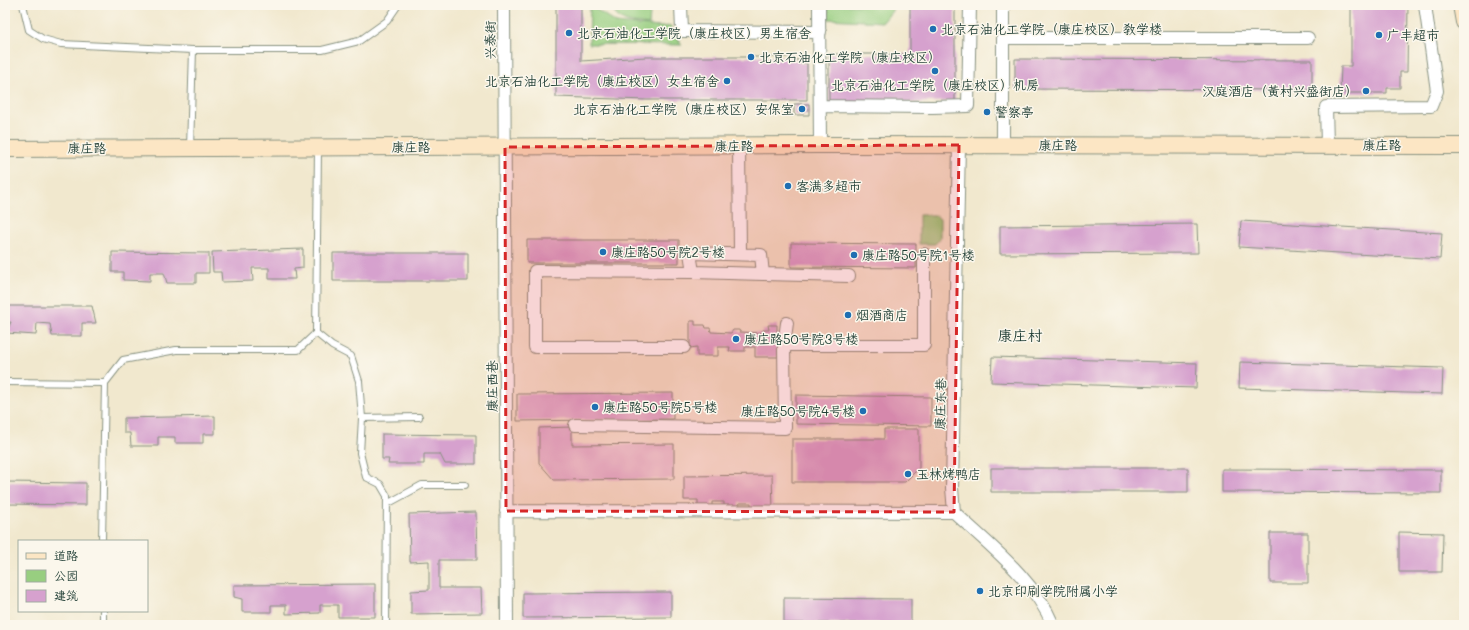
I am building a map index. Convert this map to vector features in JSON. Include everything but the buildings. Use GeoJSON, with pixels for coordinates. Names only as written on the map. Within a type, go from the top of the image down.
{"type":"FeatureCollection","features":[{"type":"Feature","properties":{"kind":"street","name":"兴泰街"},"geometry":{"type":"LineString","coordinates":[[504,5],[505,147]]}},
{"type":"Feature","properties":{"kind":"street"},"geometry":{"type":"LineString","coordinates":[[681,5],[682,31],[820,32]]}},
{"type":"Feature","properties":{"kind":"street"},"geometry":{"type":"LineString","coordinates":[[819,5],[820,145]]}},
{"type":"Feature","properties":{"kind":"street"},"geometry":{"type":"LineString","coordinates":[[820,106],[932,108],[968,106],[970,5]]}},
{"type":"Feature","properties":{"kind":"street"},"geometry":{"type":"LineString","coordinates":[[1003,5],[1003,145]]}},
{"type":"Feature","properties":{"kind":"street"},"geometry":{"type":"LineString","coordinates":[[1327,145],[1326,107],[1431,106],[1437,92],[1425,5]]}},
{"type":"Feature","properties":{"kind":"street"},"geometry":{"type":"LineString","coordinates":[[1461,5],[1464,22]]}},
{"type":"Feature","properties":{"kind":"street"},"geometry":{"type":"LineString","coordinates":[[1003,38],[1308,38]]}},
{"type":"Feature","properties":{"kind":"street","name":"康庄路"},"geometry":{"type":"LineString","coordinates":[[5,149],[820,145],[1464,146]]}},
{"type":"Feature","properties":{"kind":"street","name":"康庄东巷"},"geometry":{"type":"LineString","coordinates":[[954,512],[952,488],[959,145]]}},
{"type":"Feature","properties":{"kind":"street"},"geometry":{"type":"LineString","coordinates":[[739,146],[740,253]]}},
{"type":"Feature","properties":{"kind":"street","name":"康庄西巷"},"geometry":{"type":"LineString","coordinates":[[505,147],[507,625]]}},
{"type":"Feature","properties":{"kind":"street"},"geometry":{"type":"LineString","coordinates":[[693,272],[690,252],[740,253],[761,255],[763,274]]}},
{"type":"Feature","properties":{"kind":"street"},"geometry":{"type":"LineString","coordinates":[[784,345],[924,345],[924,254]]}},
{"type":"Feature","properties":{"kind":"street"},"geometry":{"type":"LineString","coordinates":[[684,347],[535,347],[536,271],[825,274],[849,276]]}},
{"type":"Feature","properties":{"kind":"street"},"geometry":{"type":"LineString","coordinates":[[575,425],[785,428],[784,345],[787,323]]}},
{"type":"Feature","properties":{"kind":"street"},"geometry":{"type":"LineString","coordinates":[[506,511],[954,512],[1022,576],[1045,606],[1053,625]]}},
{"type":"Feature","properties":{"kind":"lane"},"geometry":{"type":"LineString","coordinates":[[23,5],[29,30],[43,39],[61,44],[193,50],[322,50],[359,41],[386,21],[398,5]]}},
{"type":"Feature","properties":{"kind":"lane"},"geometry":{"type":"LineString","coordinates":[[190,148],[193,50]]}},
{"type":"Feature","properties":{"kind":"lane"},"geometry":{"type":"LineString","coordinates":[[102,540],[105,383],[123,360],[176,350],[298,350],[316,333],[318,148]]}},
{"type":"Feature","properties":{"kind":"lane"},"geometry":{"type":"LineString","coordinates":[[316,333],[332,346],[351,356],[359,382],[362,418],[360,453],[366,477],[380,484],[387,496],[386,625]]}},
{"type":"Feature","properties":{"kind":"lane"},"geometry":{"type":"LineString","coordinates":[[5,382],[105,383]]}},
{"type":"Feature","properties":{"kind":"lane"},"geometry":{"type":"LineString","coordinates":[[362,418],[419,417]]}},
{"type":"Feature","properties":{"kind":"lane"},"geometry":{"type":"LineString","coordinates":[[387,504],[422,485],[465,485]]}},
{"type":"Feature","properties":{"kind":"lane"},"geometry":{"type":"LineString","coordinates":[[103,612],[103,625]]}},
{"type":"Feature","properties":{"kind":"highlighted area"},"geometry":{"type":"Polygon","coordinates":[[[959,145],[954,512],[506,511],[505,147],[959,145]]]}},
{"type":"Feature","properties":{"kind":"green space"},"geometry":{"type":"Polygon","coordinates":[[[590,5],[616,23],[660,27],[670,26],[682,45],[589,44],[590,5]]]}},
{"type":"Feature","properties":{"kind":"green space"},"geometry":{"type":"Polygon","coordinates":[[[609,5],[627,5],[637,12],[650,13],[649,25],[630,23],[621,19],[609,5]]]}},
{"type":"Feature","properties":{"kind":"green space"},"geometry":{"type":"Polygon","coordinates":[[[828,5],[893,5],[892,11],[883,22],[828,19],[828,5]]]}},
{"type":"Feature","properties":{"kind":"green space"},"geometry":{"type":"Polygon","coordinates":[[[919,215],[935,215],[940,219],[940,239],[935,244],[919,244],[919,215]]]}},
{"type":"Feature","properties":{"kind":"place","name":"北京石油化工学院（康庄校区）教学楼"},"geometry":{"type":"Point","coordinates":[933,29]}},
{"type":"Feature","properties":{"kind":"place","name":"北京石油化工学院（康庄校区）男生宿舍"},"geometry":{"type":"Point","coordinates":[569,33]}},
{"type":"Feature","properties":{"kind":"place","name":"广丰超市"},"geometry":{"type":"Point","coordinates":[1379,35]}},
{"type":"Feature","properties":{"kind":"place","name":"北京石油化工学院（康庄校区）"},"geometry":{"type":"Point","coordinates":[751,57]}},
{"type":"Feature","properties":{"kind":"place","name":"北京石油化工学院（康庄校区）机房"},"geometry":{"type":"Point","coordinates":[935,71]}},
{"type":"Feature","properties":{"kind":"place","name":"北京石油化工学院（康庄校区）女生宿舍"},"geometry":{"type":"Point","coordinates":[727,81]}},
{"type":"Feature","properties":{"kind":"place","name":"汉庭酒店（黄村兴盛街店）"},"geometry":{"type":"Point","coordinates":[1366,91]}},
{"type":"Feature","properties":{"kind":"place","name":"北京石油化工学院（康庄校区）安保室"},"geometry":{"type":"Point","coordinates":[802,109]}},
{"type":"Feature","properties":{"kind":"place","name":"警察亭"},"geometry":{"type":"Point","coordinates":[987,112]}},
{"type":"Feature","properties":{"kind":"place","name":"客满多超市"},"geometry":{"type":"Point","coordinates":[788,186]}},
{"type":"Feature","properties":{"kind":"place","name":"康庄路50号院2号楼"},"geometry":{"type":"Point","coordinates":[603,252]}},
{"type":"Feature","properties":{"kind":"place","name":"康庄路50号院1号楼"},"geometry":{"type":"Point","coordinates":[854,255]}},
{"type":"Feature","properties":{"kind":"place","name":"烟酒商店"},"geometry":{"type":"Point","coordinates":[848,315]}},
{"type":"Feature","properties":{"kind":"place","name":"康庄路50号院3号楼"},"geometry":{"type":"Point","coordinates":[736,339]}},
{"type":"Feature","properties":{"kind":"place","name":"康庄路50号院5号楼"},"geometry":{"type":"Point","coordinates":[595,407]}},
{"type":"Feature","properties":{"kind":"place","name":"康庄路50号院4号楼"},"geometry":{"type":"Point","coordinates":[863,411]}},
{"type":"Feature","properties":{"kind":"place","name":"玉林烤鸭店"},"geometry":{"type":"Point","coordinates":[908,474]}},
{"type":"Feature","properties":{"kind":"place","name":"北京印刷学院附属小学"},"geometry":{"type":"Point","coordinates":[980,591]}},
{"type":"Feature","properties":{"kind":"district","name":"康庄村"},"geometry":{"type":"Point","coordinates":[1020,336]}}]}
